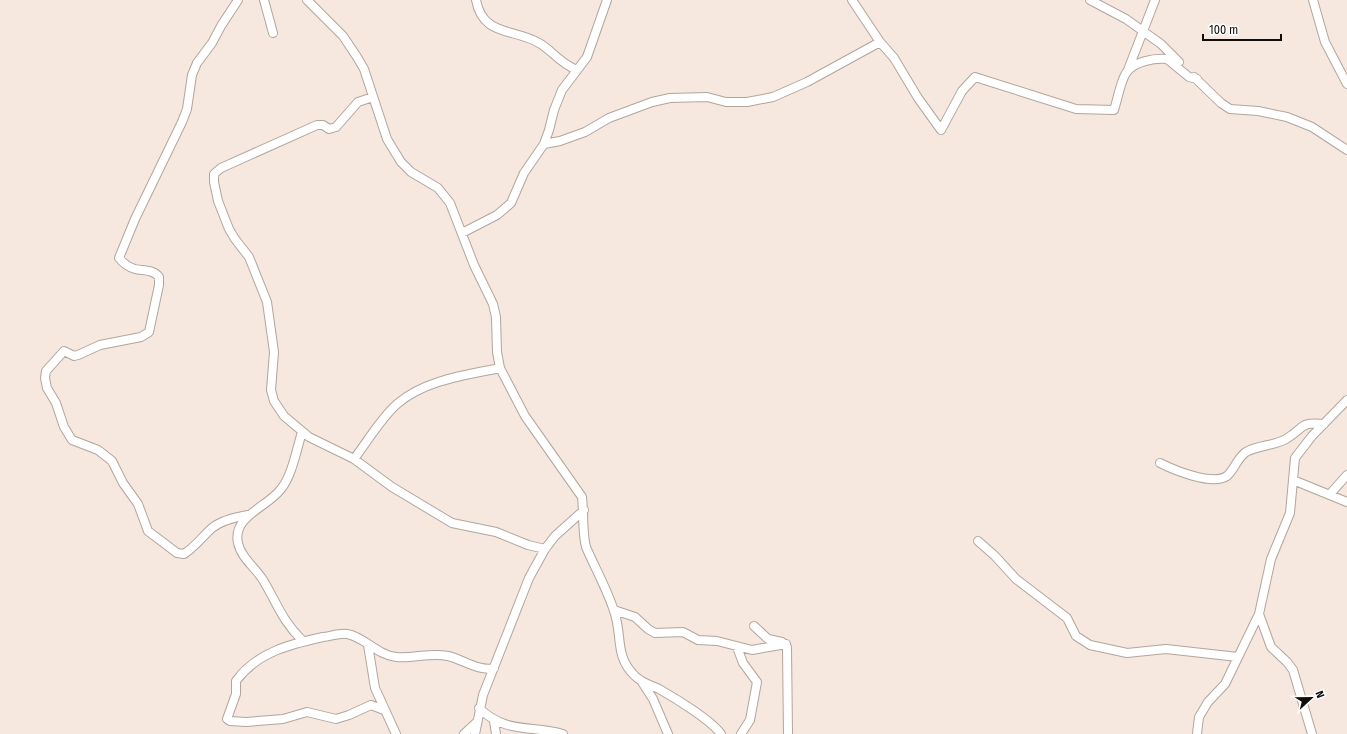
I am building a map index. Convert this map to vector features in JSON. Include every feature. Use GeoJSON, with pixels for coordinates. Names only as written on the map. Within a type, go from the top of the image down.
{"type":"FeatureCollection","features":[{"type":"Feature","properties":{"kind":"street"},"geometry":{"type":"LineString","coordinates":[[238,0],[220,26],[212,43],[197,63],[192,75],[187,110],[135,219],[119,258],[126,266],[150,271],[159,277],[159,286],[149,332],[141,337],[100,345],[74,356],[66,352],[61,352],[46,371],[45,378],[46,388],[56,403],[64,427],[72,440],[98,450],[112,461],[123,482],[138,504],[148,531],[177,552],[184,554],[193,548],[214,527],[237,517],[248,515]]}},
{"type":"Feature","properties":{"kind":"street"},"geometry":{"type":"LineString","coordinates":[[264,0],[273,33]]}},
{"type":"Feature","properties":{"kind":"street"},"geometry":{"type":"LineString","coordinates":[[307,0],[343,36],[364,69],[380,124],[392,149],[401,162],[411,172],[438,188],[455,212],[474,264],[493,304],[496,317],[497,352],[500,368],[525,416],[582,497],[584,510],[584,538],[586,547],[614,610],[620,640],[619,649],[623,660],[642,682],[652,699],[668,734]]}},
{"type":"Feature","properties":{"kind":"street"},"geometry":{"type":"LineString","coordinates":[[476,0],[480,14],[493,27],[530,38],[541,44],[560,61],[577,70]]}},
{"type":"Feature","properties":{"kind":"street"},"geometry":{"type":"LineString","coordinates":[[462,233],[497,215],[511,203],[524,173],[544,144],[558,100],[587,56],[607,0]]}},
{"type":"Feature","properties":{"kind":"street"},"geometry":{"type":"LineString","coordinates":[[852,0],[880,42],[894,58],[918,98],[941,130],[962,91],[974,77],[1076,109],[1114,110],[1126,73],[1155,0]]}},
{"type":"Feature","properties":{"kind":"street"},"geometry":{"type":"LineString","coordinates":[[1090,0],[1126,19],[1161,44],[1221,103],[1230,109],[1258,111],[1287,117],[1312,127],[1347,150]]}},
{"type":"Feature","properties":{"kind":"street"},"geometry":{"type":"LineString","coordinates":[[1313,0],[1325,42],[1347,84]]}},
{"type":"Feature","properties":{"kind":"street"},"geometry":{"type":"LineString","coordinates":[[544,144],[560,142],[586,132],[609,118],[652,102],[670,98],[707,97],[726,102],[747,102],[773,96],[807,82],[880,42]]}},
{"type":"Feature","properties":{"kind":"street"},"geometry":{"type":"LineString","coordinates":[[1126,73],[1139,63],[1165,59],[1172,62],[1189,77],[1197,79]]}},
{"type":"Feature","properties":{"kind":"street"},"geometry":{"type":"LineString","coordinates":[[373,98],[353,106],[336,127],[329,129],[323,125],[317,125],[215,172],[214,176],[218,201],[235,239],[249,257],[270,312],[270,326],[274,352],[271,390],[274,401],[284,416],[309,438],[354,459],[392,486],[452,523],[496,532],[528,545],[545,548]]}},
{"type":"Feature","properties":{"kind":"street"},"geometry":{"type":"LineString","coordinates":[[354,459],[393,409],[413,393],[454,378],[500,368]]}},
{"type":"Feature","properties":{"kind":"street"},"geometry":{"type":"LineString","coordinates":[[1197,734],[1199,717],[1208,702],[1225,684],[1259,614],[1271,559],[1290,513],[1295,458],[1347,400]]}},
{"type":"Feature","properties":{"kind":"street"},"geometry":{"type":"LineString","coordinates":[[1160,463],[1185,475],[1219,479],[1231,472],[1239,458],[1246,452],[1286,439],[1306,424],[1324,424]]}},
{"type":"Feature","properties":{"kind":"street"},"geometry":{"type":"LineString","coordinates":[[302,432],[282,488],[272,500],[248,515],[241,522],[238,534],[238,543],[253,569],[261,576],[270,591],[277,608],[294,633],[303,641]]}},
{"type":"Feature","properties":{"kind":"street"},"geometry":{"type":"LineString","coordinates":[[1330,494],[1347,475]]}},
{"type":"Feature","properties":{"kind":"street"},"geometry":{"type":"LineString","coordinates":[[1293,480],[1347,502]]}},
{"type":"Feature","properties":{"kind":"street"},"geometry":{"type":"LineString","coordinates":[[475,734],[479,708],[529,578],[545,548],[584,510]]}},
{"type":"Feature","properties":{"kind":"street"},"geometry":{"type":"LineString","coordinates":[[978,541],[995,556],[1016,579],[1067,618],[1076,636],[1090,645],[1127,653],[1166,649],[1238,657]]}},
{"type":"Feature","properties":{"kind":"street"},"geometry":{"type":"LineString","coordinates":[[614,610],[635,617],[648,629],[655,633],[679,632],[698,640],[717,642],[752,650],[786,644]]}},
{"type":"Feature","properties":{"kind":"street"},"geometry":{"type":"LineString","coordinates":[[1259,614],[1271,647],[1293,670],[1312,734]]}},
{"type":"Feature","properties":{"kind":"street"},"geometry":{"type":"LineString","coordinates":[[754,626],[768,639],[786,644]]}},
{"type":"Feature","properties":{"kind":"street"},"geometry":{"type":"LineString","coordinates":[[384,710],[371,705],[349,716],[336,719],[308,712],[295,714],[283,719],[246,722],[230,721],[227,719],[236,694],[236,681],[268,653],[303,641],[348,634],[382,653],[396,657],[437,654],[486,669],[494,668]]}},
{"type":"Feature","properties":{"kind":"street"},"geometry":{"type":"LineString","coordinates":[[786,644],[788,649],[788,734]]}},
{"type":"Feature","properties":{"kind":"street"},"geometry":{"type":"LineString","coordinates":[[368,645],[373,680],[384,710],[396,734]]}},
{"type":"Feature","properties":{"kind":"street"},"geometry":{"type":"LineString","coordinates":[[737,647],[743,662],[757,682],[750,720],[741,734]]}},
{"type":"Feature","properties":{"kind":"street"},"geometry":{"type":"LineString","coordinates":[[642,682],[672,697],[711,723],[721,734]]}},
{"type":"Feature","properties":{"kind":"street"},"geometry":{"type":"LineString","coordinates":[[479,708],[494,721],[508,727],[554,731],[563,734]]}},
{"type":"Feature","properties":{"kind":"street"},"geometry":{"type":"LineString","coordinates":[[494,721],[496,734]]}},
{"type":"Feature","properties":{"kind":"street"},"geometry":{"type":"LineString","coordinates":[[464,734],[477,722]]}}]}
